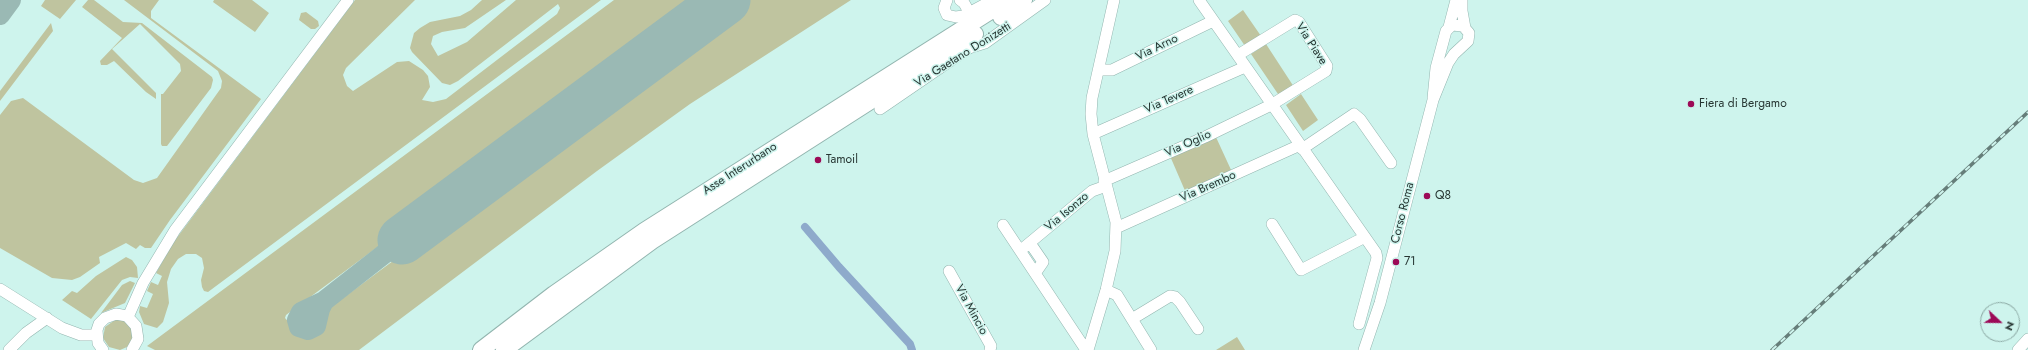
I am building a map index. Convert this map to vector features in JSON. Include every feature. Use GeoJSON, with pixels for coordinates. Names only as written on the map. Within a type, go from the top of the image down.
{"type":"FeatureCollection","features":[{"type":"Feature","properties":{"kind":"highway","name":"Asse Interurbano"},"geometry":{"type":"LineString","coordinates":[[481,350],[560,290],[644,231],[1008,0]]}},
{"type":"Feature","properties":{"kind":"highway","name":"Asse Interurbano"},"geometry":{"type":"LineString","coordinates":[[504,350],[652,241],[992,24],[1024,0]]}},
{"type":"Feature","properties":{"kind":"street"},"geometry":{"type":"LineString","coordinates":[[128,317],[143,283],[175,230],[348,0]]}},
{"type":"Feature","properties":{"kind":"street"},"geometry":{"type":"LineString","coordinates":[[947,0],[944,8],[947,15],[956,17],[993,0]]}},
{"type":"Feature","properties":{"kind":"street"},"geometry":{"type":"LineString","coordinates":[[960,0],[964,3],[969,12]]}},
{"type":"Feature","properties":{"kind":"street","name":"Via Gaetano Donizetti"},"geometry":{"type":"LineString","coordinates":[[880,109],[969,48],[985,43],[1045,0]]}},
{"type":"Feature","properties":{"kind":"street"},"geometry":{"type":"LineString","coordinates":[[1087,350],[1106,290],[1115,251],[1116,228],[1092,134],[1092,98],[1114,0]]}},
{"type":"Feature","properties":{"kind":"street"},"geometry":{"type":"LineString","coordinates":[[1199,0],[1365,238],[1377,258],[1359,324]]}},
{"type":"Feature","properties":{"kind":"street","name":"Corso Roma"},"geometry":{"type":"LineString","coordinates":[[1433,98],[1436,68],[1456,0]]}},
{"type":"Feature","properties":{"kind":"street"},"geometry":{"type":"LineString","coordinates":[[1462,0],[1465,28]]}},
{"type":"Feature","properties":{"kind":"street","name":"Via Piave"},"geometry":{"type":"LineString","coordinates":[[1238,55],[1291,21],[1295,20],[1299,22],[1327,66],[1326,71],[1271,105]]}},
{"type":"Feature","properties":{"kind":"street","name":"Via Arno"},"geometry":{"type":"LineString","coordinates":[[1099,70],[1112,70],[1214,21]]}},
{"type":"Feature","properties":{"kind":"street"},"geometry":{"type":"LineString","coordinates":[[1459,49],[1450,47],[1446,32],[1456,24],[1465,28]]}},
{"type":"Feature","properties":{"kind":"street","name":"Corso Roma"},"geometry":{"type":"LineString","coordinates":[[1364,350],[1380,303],[1433,98],[1448,63],[1459,49],[1468,41],[1469,33],[1465,28]]}},
{"type":"Feature","properties":{"kind":"street","name":"Via Tevere"},"geometry":{"type":"LineString","coordinates":[[1092,134],[1246,67]]}},
{"type":"Feature","properties":{"kind":"street","name":"Via Oglio"},"geometry":{"type":"LineString","coordinates":[[1105,184],[1271,105]]}},
{"type":"Feature","properties":{"kind":"street"},"geometry":{"type":"LineString","coordinates":[[1301,147],[1354,114],[1360,119],[1391,163]]}},
{"type":"Feature","properties":{"kind":"street","name":"Via Brembo"},"geometry":{"type":"LineString","coordinates":[[1116,228],[1301,147]]}},
{"type":"Feature","properties":{"kind":"street","name":"Via Isonzo"},"geometry":{"type":"LineString","coordinates":[[1021,250],[1092,191],[1105,184]]}},
{"type":"Feature","properties":{"kind":"street"},"geometry":{"type":"LineString","coordinates":[[1272,224],[1301,270],[1365,238]]}},
{"type":"Feature","properties":{"kind":"street"},"geometry":{"type":"LineString","coordinates":[[1003,225],[1087,350]]}},
{"type":"Feature","properties":{"kind":"street"},"geometry":{"type":"LineString","coordinates":[[1030,243],[1043,262],[1036,272]]}},
{"type":"Feature","properties":{"kind":"street","name":"Via Mincio"},"geometry":{"type":"LineString","coordinates":[[949,271],[991,346],[990,350]]}},
{"type":"Feature","properties":{"kind":"street"},"geometry":{"type":"LineString","coordinates":[[0,288],[70,331],[82,335],[96,335]]}},
{"type":"Feature","properties":{"kind":"street"},"geometry":{"type":"LineString","coordinates":[[1106,290],[1117,294],[1151,350]]}},
{"type":"Feature","properties":{"kind":"street"},"geometry":{"type":"LineString","coordinates":[[1132,319],[1170,296],[1180,302],[1198,329]]}},
{"type":"Feature","properties":{"kind":"street"},"geometry":{"type":"LineString","coordinates":[[103,350],[98,343],[96,335],[99,324],[105,318],[116,314],[128,317],[136,326],[138,339],[132,350]]}},
{"type":"Feature","properties":{"kind":"street"},"geometry":{"type":"LineString","coordinates":[[9,350],[26,333],[47,318]]}},
{"type":"Feature","properties":{"kind":"street"},"geometry":{"type":"LineString","coordinates":[[2018,350],[2028,339]]}},
{"type":"Feature","properties":{"kind":"green space"},"geometry":{"type":"Polygon","coordinates":[[[45,0],[76,0],[60,19],[41,6],[45,0]]]}},
{"type":"Feature","properties":{"kind":"green space"},"geometry":{"type":"Polygon","coordinates":[[[88,0],[94,0],[123,22],[142,23],[212,77],[213,80],[211,88],[167,146],[162,146],[161,144],[161,94],[163,94],[181,71],[180,64],[140,24],[112,49],[156,93],[156,99],[146,92],[114,61],[107,65],[101,65],[100,61],[122,38],[82,7],[88,0]]]}},
{"type":"Feature","properties":{"kind":"green space"},"geometry":{"type":"Polygon","coordinates":[[[124,0],[159,0],[151,11],[151,18],[261,99],[170,220],[151,248],[145,248],[140,245],[136,249],[126,243],[99,257],[100,263],[80,277],[72,280],[52,278],[0,248],[0,115],[11,101],[23,98],[134,180],[143,183],[157,178],[221,88],[222,81],[218,71],[124,0]]]}},
{"type":"Feature","properties":{"kind":"green space"},"geometry":{"type":"Polygon","coordinates":[[[214,0],[252,0],[269,13],[255,32],[213,2],[214,0]]]}},
{"type":"Feature","properties":{"kind":"green space"},"geometry":{"type":"Polygon","coordinates":[[[355,0],[415,0],[346,68],[343,75],[347,86],[353,91],[397,62],[409,61],[423,70],[428,76],[430,87],[422,100],[433,102],[446,99],[557,14],[560,8],[558,4],[458,81],[450,85],[442,83],[412,52],[410,48],[414,33],[420,28],[430,22],[460,16],[471,10],[482,0],[506,0],[465,28],[442,32],[433,36],[431,44],[438,56],[467,42],[516,0],[601,0],[208,292],[204,291],[202,287],[201,280],[204,268],[202,258],[196,254],[186,254],[178,259],[171,269],[167,282],[169,303],[163,322],[157,328],[144,324],[139,312],[140,306],[147,308],[153,294],[147,291],[151,282],[158,285],[162,276],[156,273],[173,243],[355,0]]]}},
{"type":"Feature","properties":{"kind":"green space"},"geometry":{"type":"Polygon","coordinates":[[[614,0],[710,0],[286,315],[285,318],[301,335],[309,338],[321,334],[326,325],[324,313],[327,310],[744,0],[851,0],[690,104],[597,171],[359,350],[155,350],[147,346],[614,0]]]}},
{"type":"Feature","properties":{"kind":"green space"},"geometry":{"type":"Polygon","coordinates":[[[1243,10],[1261,36],[1245,46],[1228,21],[1243,10]]]}},
{"type":"Feature","properties":{"kind":"green space"},"geometry":{"type":"Polygon","coordinates":[[[306,12],[318,21],[319,26],[315,29],[311,29],[299,20],[301,13],[306,12]]]}},
{"type":"Feature","properties":{"kind":"green space"},"geometry":{"type":"Polygon","coordinates":[[[51,23],[53,31],[0,101],[0,91],[51,23]]]}},
{"type":"Feature","properties":{"kind":"green space"},"geometry":{"type":"Polygon","coordinates":[[[1266,44],[1294,87],[1280,97],[1251,54],[1266,44]]]}},
{"type":"Feature","properties":{"kind":"green space"},"geometry":{"type":"Polygon","coordinates":[[[1301,94],[1318,120],[1303,131],[1286,105],[1301,94]]]}},
{"type":"Feature","properties":{"kind":"green space"},"geometry":{"type":"Polygon","coordinates":[[[1215,135],[1232,172],[1186,193],[1170,156],[1215,135]]]}},
{"type":"Feature","properties":{"kind":"green space"},"geometry":{"type":"Polygon","coordinates":[[[126,257],[132,260],[137,267],[138,278],[130,277],[122,280],[91,319],[62,300],[72,291],[77,293],[96,276],[126,257]]]}},
{"type":"Feature","properties":{"kind":"green space"},"geometry":{"type":"Polygon","coordinates":[[[130,281],[135,283],[125,303],[101,313],[122,285],[130,281]]]}},
{"type":"Feature","properties":{"kind":"green space"},"geometry":{"type":"Polygon","coordinates":[[[115,320],[123,320],[132,328],[132,340],[127,347],[120,350],[109,347],[103,338],[105,327],[115,320]]]}},
{"type":"Feature","properties":{"kind":"green space"},"geometry":{"type":"Polygon","coordinates":[[[1237,337],[1245,350],[1216,350],[1237,337]]]}},
{"type":"Feature","properties":{"kind":"waterway"},"geometry":{"type":"LineString","coordinates":[[805,227],[839,267],[910,344],[912,350]]}},
{"type":"Feature","properties":{"kind":"taxiway"},"geometry":{"type":"LineString","coordinates":[[0,15],[11,0]]}},
{"type":"Feature","properties":{"kind":"taxiway"},"geometry":{"type":"LineString","coordinates":[[324,301],[320,309],[316,326],[308,330],[299,327],[297,320],[301,312],[324,301],[402,240]]}},
{"type":"Feature","properties":{"kind":"runway"},"geometry":{"type":"LineString","coordinates":[[402,240],[726,0]]}},
{"type":"Feature","properties":{"kind":"railway"},"geometry":{"type":"LineString","coordinates":[[1772,350],[2028,112]]}},
{"type":"Feature","properties":{"kind":"place","name":"Fiera di Bergamo"},"geometry":{"type":"Point","coordinates":[1691,104]}},
{"type":"Feature","properties":{"kind":"place","name":"Tamoil"},"geometry":{"type":"Point","coordinates":[818,160]}},
{"type":"Feature","properties":{"kind":"place","name":"Q8"},"geometry":{"type":"Point","coordinates":[1427,196]}},
{"type":"Feature","properties":{"kind":"place","name":"71"},"geometry":{"type":"Point","coordinates":[1396,262]}}]}
